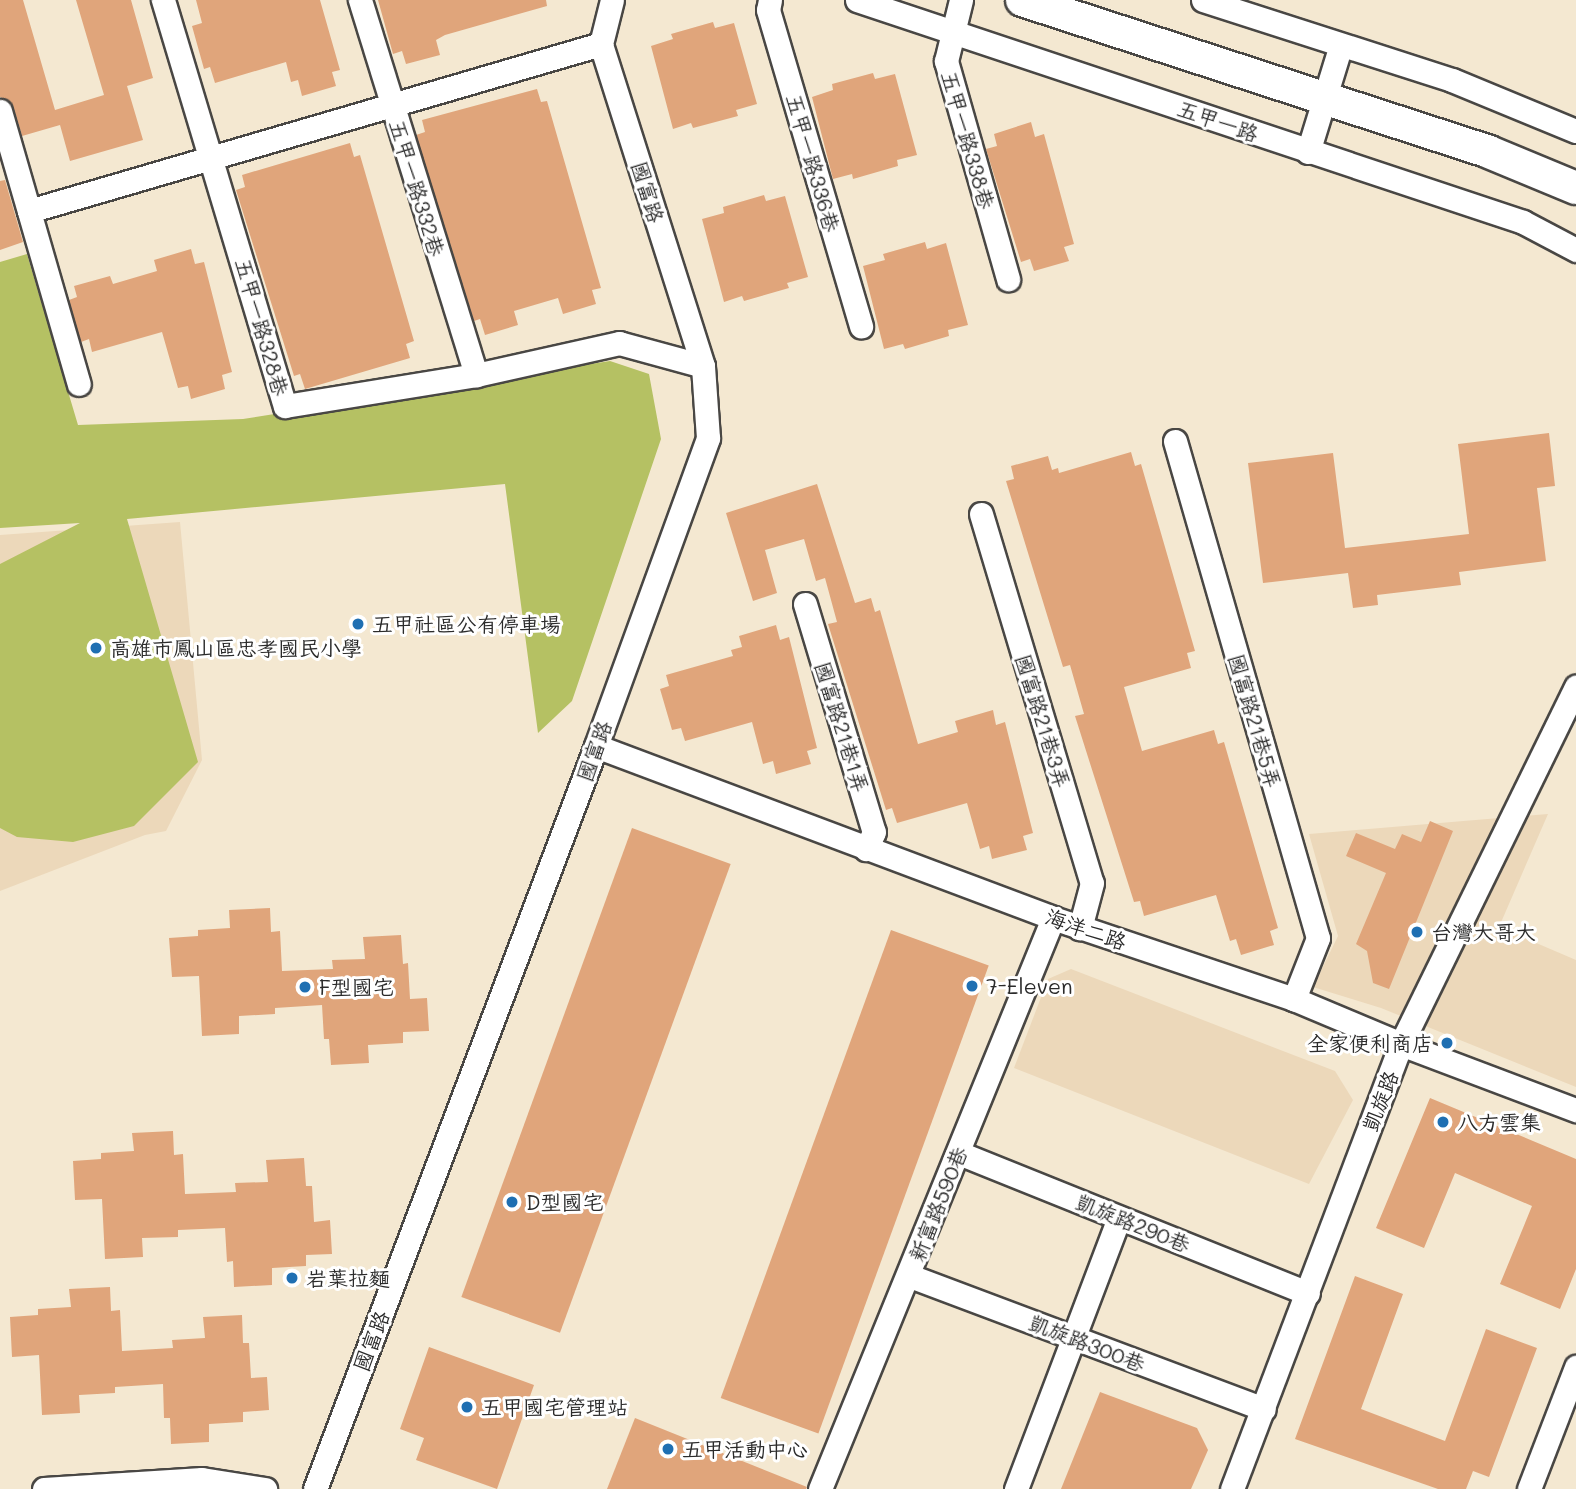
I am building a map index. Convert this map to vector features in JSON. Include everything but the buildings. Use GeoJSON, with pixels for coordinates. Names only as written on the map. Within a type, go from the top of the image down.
{"type":"FeatureCollection","features":[{"type":"Feature","properties":{"kind":"main road"},"geometry":{"type":"LineString","coordinates":[[1022,0],[1489,152],[1576,188]]}},
{"type":"Feature","properties":{"kind":"street","name":"五甲一路328巷"},"geometry":{"type":"LineString","coordinates":[[163,0],[285,406],[476,375],[619,343],[703,366]]}},
{"type":"Feature","properties":{"kind":"street","name":"五甲一路332巷"},"geometry":{"type":"LineString","coordinates":[[360,0],[476,375]]}},
{"type":"Feature","properties":{"kind":"street"},"geometry":{"type":"LineString","coordinates":[[29,211],[601,44],[612,0]]}},
{"type":"Feature","properties":{"kind":"street","name":"五甲一路336巷"},"geometry":{"type":"LineString","coordinates":[[770,0],[768,10],[861,327]]}},
{"type":"Feature","properties":{"kind":"street","name":"五甲一路"},"geometry":{"type":"LineString","coordinates":[[857,0],[1523,222],[1576,250]]}},
{"type":"Feature","properties":{"kind":"street","name":"五甲一路338巷"},"geometry":{"type":"LineString","coordinates":[[961,0],[946,61],[1008,279]]}},
{"type":"Feature","properties":{"kind":"street"},"geometry":{"type":"LineString","coordinates":[[1203,0],[1452,80],[1576,131]]}},
{"type":"Feature","properties":{"kind":"street","name":"國富路"},"geometry":{"type":"LineString","coordinates":[[315,1489],[596,746],[708,438],[703,366],[601,44]]}},
{"type":"Feature","properties":{"kind":"street"},"geometry":{"type":"LineString","coordinates":[[1308,152],[1341,45]]}},
{"type":"Feature","properties":{"kind":"street"},"geometry":{"type":"LineString","coordinates":[[0,111],[79,384]]}},
{"type":"Feature","properties":{"kind":"street","name":"國富路21巷5弄"},"geometry":{"type":"LineString","coordinates":[[1175,441],[1318,938],[1294,999]]}},
{"type":"Feature","properties":{"kind":"street","name":"國富路21巷3弄"},"geometry":{"type":"LineString","coordinates":[[981,514],[1092,883],[1080,928]]}},
{"type":"Feature","properties":{"kind":"street","name":"國富路21巷1弄"},"geometry":{"type":"LineString","coordinates":[[804,604],[874,832],[866,849]]}},
{"type":"Feature","properties":{"kind":"street","name":"凱旋路"},"geometry":{"type":"LineString","coordinates":[[1232,1489],[1401,1044],[1576,687]]}},
{"type":"Feature","properties":{"kind":"street","name":"海洋二路"},"geometry":{"type":"LineString","coordinates":[[596,746],[1080,928],[1294,999],[1401,1044],[1576,1110]]}},
{"type":"Feature","properties":{"kind":"street","name":"新富路590巷"},"geometry":{"type":"LineString","coordinates":[[820,1489],[1053,918]]}},
{"type":"Feature","properties":{"kind":"street","name":"凱旋路290巷"},"geometry":{"type":"LineString","coordinates":[[959,1153],[1308,1293]]}},
{"type":"Feature","properties":{"kind":"street"},"geometry":{"type":"LineString","coordinates":[[1016,1489],[1119,1218]]}},
{"type":"Feature","properties":{"kind":"street","name":"凱旋路300巷"},"geometry":{"type":"LineString","coordinates":[[909,1276],[1264,1409]]}},
{"type":"Feature","properties":{"kind":"street"},"geometry":{"type":"LineString","coordinates":[[1529,1489],[1576,1367]]}},
{"type":"Feature","properties":{"kind":"street"},"geometry":{"type":"LineString","coordinates":[[44,1489],[202,1479],[265,1489]]}},
{"type":"Feature","properties":{"kind":"shaded area","name":"高雄市鳳山區忠孝國民小學"},"geometry":{"type":"Polygon","coordinates":[[[180,522],[202,760],[166,831],[145,835],[0,891],[0,535],[180,522]]]}},
{"type":"Feature","properties":{"kind":"shaded area"},"geometry":{"type":"Polygon","coordinates":[[[1548,814],[1499,927],[1576,960],[1576,1087],[1381,1008],[1313,987],[1338,936],[1309,834],[1548,814]]]}},
{"type":"Feature","properties":{"kind":"shaded area"},"geometry":{"type":"Polygon","coordinates":[[[1071,969],[1335,1071],[1353,1100],[1309,1184],[1014,1068],[1048,979],[1071,969]]]}},
{"type":"Feature","properties":{"kind":"green space"},"geometry":{"type":"Polygon","coordinates":[[[27,254],[78,425],[243,419],[610,361],[649,374],[661,439],[572,701],[538,733],[505,484],[127,519],[198,762],[134,826],[73,842],[17,837],[0,828],[0,564],[80,523],[0,528],[0,262],[27,254]]]}},
{"type":"Feature","properties":{"kind":"place","name":"五甲社區公有停車場"},"geometry":{"type":"Point","coordinates":[358,624]}},
{"type":"Feature","properties":{"kind":"place","name":"高雄市鳳山區忠孝國民小學"},"geometry":{"type":"Point","coordinates":[96,648]}},
{"type":"Feature","properties":{"kind":"place","name":"台灣大哥大"},"geometry":{"type":"Point","coordinates":[1417,932]}},
{"type":"Feature","properties":{"kind":"place","name":"7-Eleven"},"geometry":{"type":"Point","coordinates":[972,986]}},
{"type":"Feature","properties":{"kind":"place","name":"F型國宅"},"geometry":{"type":"Point","coordinates":[305,987]}},
{"type":"Feature","properties":{"kind":"place","name":"全家便利商店"},"geometry":{"type":"Point","coordinates":[1447,1043]}},
{"type":"Feature","properties":{"kind":"place","name":"八方雲集"},"geometry":{"type":"Point","coordinates":[1443,1122]}},
{"type":"Feature","properties":{"kind":"place","name":"D型國宅"},"geometry":{"type":"Point","coordinates":[512,1202]}},
{"type":"Feature","properties":{"kind":"place","name":"岩葉拉麵"},"geometry":{"type":"Point","coordinates":[292,1278]}},
{"type":"Feature","properties":{"kind":"place","name":"五甲國宅管理站"},"geometry":{"type":"Point","coordinates":[467,1407]}},
{"type":"Feature","properties":{"kind":"place","name":"五甲活動中心"},"geometry":{"type":"Point","coordinates":[668,1449]}}]}
